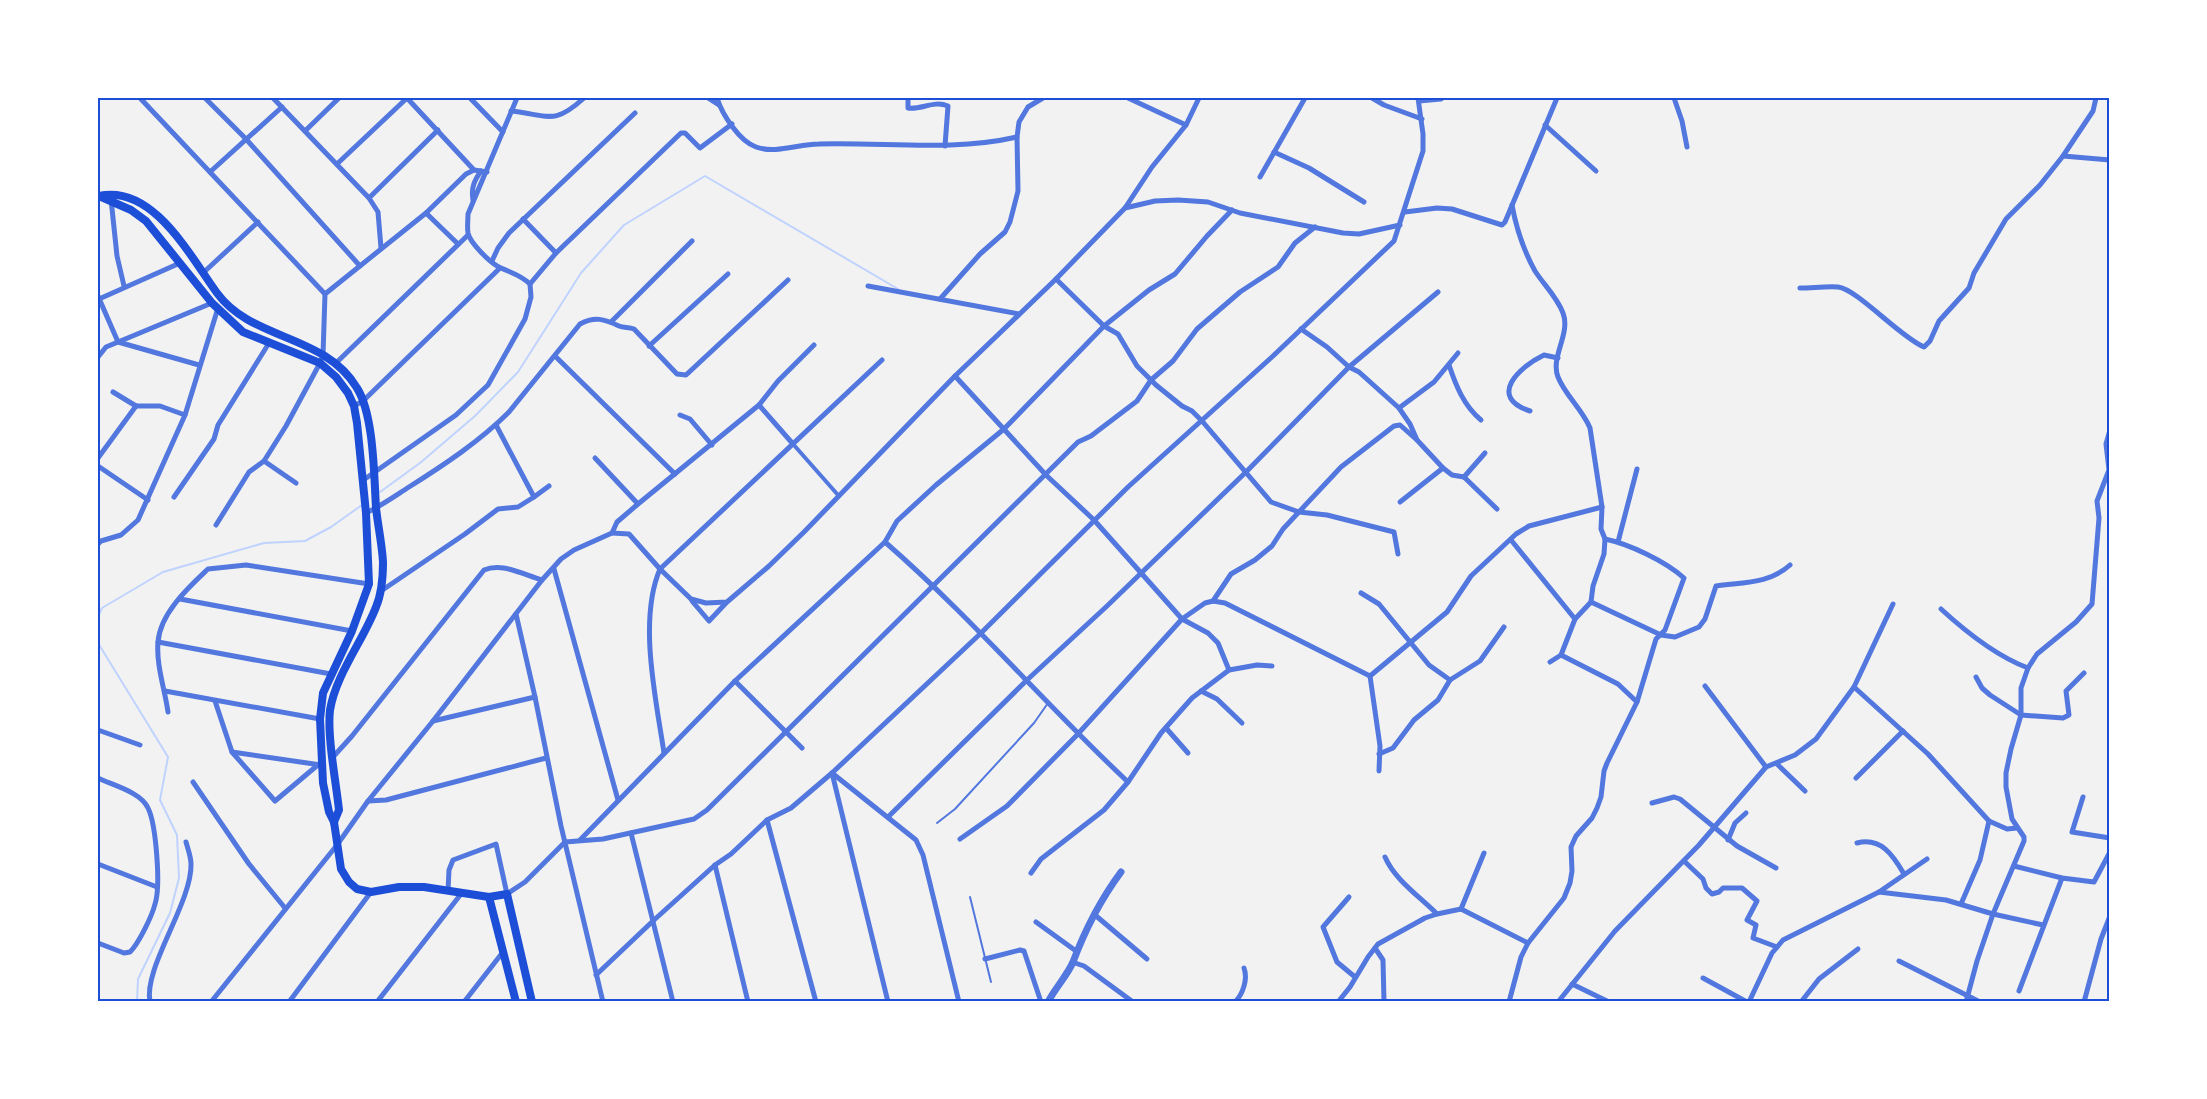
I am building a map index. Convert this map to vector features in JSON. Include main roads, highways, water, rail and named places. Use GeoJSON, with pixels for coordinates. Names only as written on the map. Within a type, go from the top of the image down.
{"type":"FeatureCollection","features":[{"type":"Feature","properties":{"kind":"main road"},"geometry":{"type":"LineString","coordinates":[[98,196],[111,193],[131,198],[157,213],[220,298],[252,322],[301,343],[336,363],[358,390],[363,401],[374,474],[382,562],[381,591],[377,606],[334,694],[330,711],[339,810],[334,822]]}},
{"type":"Feature","properties":{"kind":"main road"},"geometry":{"type":"LineString","coordinates":[[98,196],[131,210],[146,221],[215,305],[243,332],[320,363],[336,377],[348,393],[354,406],[363,481],[369,584],[352,631],[323,693],[320,719],[321,765],[329,812],[334,822],[341,869],[349,882],[357,889],[371,892],[399,887],[424,887],[489,897],[507,894],[532,1002]]}},
{"type":"Feature","properties":{"kind":"main road"},"geometry":{"type":"LineString","coordinates":[[489,897],[516,1002]]}},
{"type":"Feature","properties":{"kind":"waterway"},"geometry":{"type":"LineString","coordinates":[[380,492],[420,463],[475,416],[518,372],[581,273],[624,225],[705,176],[898,289]]}},
{"type":"Feature","properties":{"kind":"waterway"},"geometry":{"type":"LineString","coordinates":[[98,617],[102,608],[163,572],[264,543],[305,541],[331,527],[362,505]]}},
{"type":"Feature","properties":{"kind":"waterway"},"geometry":{"type":"LineString","coordinates":[[98,643],[168,757],[160,800],[177,835],[179,878],[170,913],[138,979],[137,1002]]}}]}
